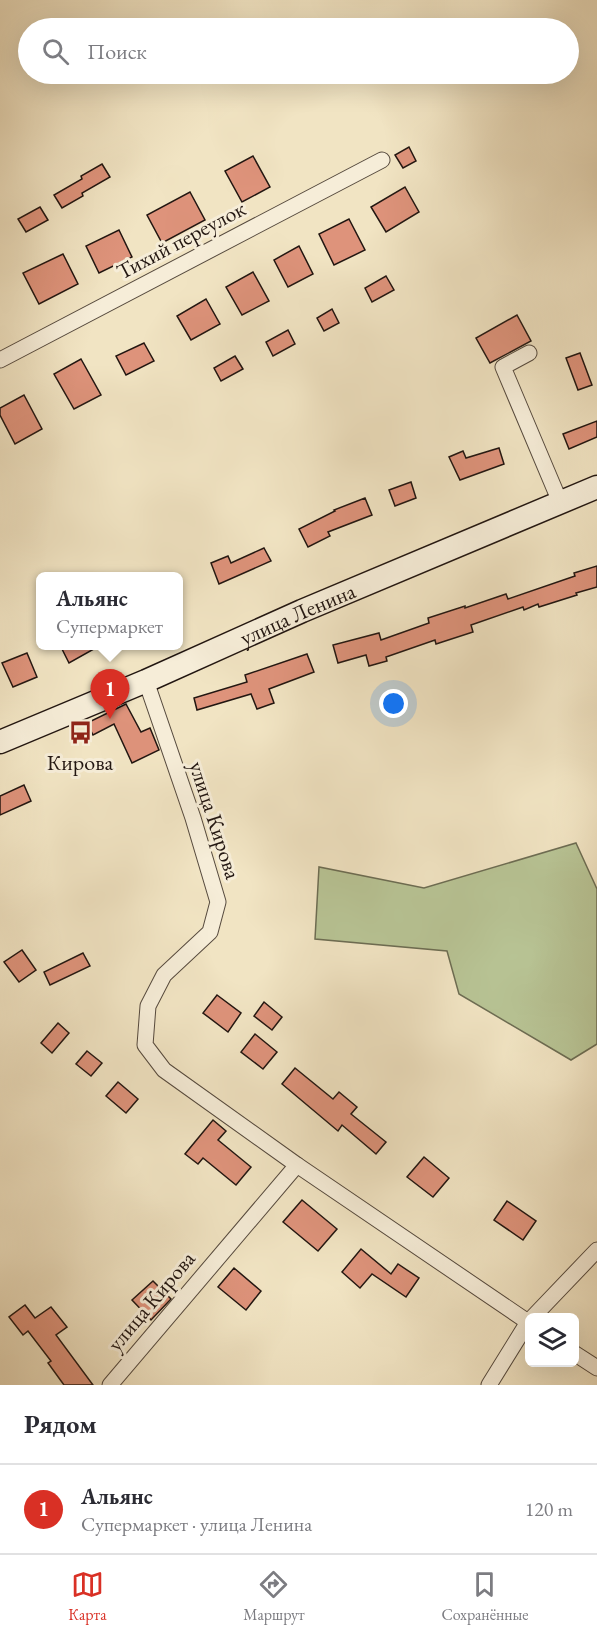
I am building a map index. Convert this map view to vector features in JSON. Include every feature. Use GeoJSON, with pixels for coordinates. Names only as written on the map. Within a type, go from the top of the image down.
{"type":"FeatureCollection","features":[{"type":"Feature","properties":{"kind":"main road","name":"улица Ленина"},"geometry":{"type":"LineString","coordinates":[[0,742],[146,681],[302,611],[597,487]]}},
{"type":"Feature","properties":{"kind":"street","name":"Тихий переулок"},"geometry":{"type":"LineString","coordinates":[[0,360],[382,160]]}},
{"type":"Feature","properties":{"kind":"street"},"geometry":{"type":"LineString","coordinates":[[529,353],[503,367],[560,502]]}},
{"type":"Feature","properties":{"kind":"street","name":"улица Кирова"},"geometry":{"type":"LineString","coordinates":[[146,681],[193,818],[218,902],[210,932],[164,975],[148,1006],[145,1045],[164,1070],[297,1165],[525,1318]]}},
{"type":"Feature","properties":{"kind":"street","name":"улица Кирова"},"geometry":{"type":"LineString","coordinates":[[110,1385],[297,1165]]}},
{"type":"Feature","properties":{"kind":"street"},"geometry":{"type":"LineString","coordinates":[[538,1313],[597,1250]]}},
{"type":"Feature","properties":{"kind":"street"},"geometry":{"type":"LineString","coordinates":[[489,1385],[525,1329]]}},
{"type":"Feature","properties":{"kind":"street"},"geometry":{"type":"LineString","coordinates":[[579,1356],[597,1368]]}},
{"type":"Feature","properties":{"kind":"green space"},"geometry":{"type":"Polygon","coordinates":[[[576,843],[597,889],[597,1044],[571,1060],[459,994],[447,951],[315,939],[319,867],[424,888],[576,843]]]}},
{"type":"Feature","properties":{"kind":"building"},"geometry":{"type":"Polygon","coordinates":[[[409,147],[416,161],[403,168],[395,155],[409,147]]]}},
{"type":"Feature","properties":{"kind":"building"},"geometry":{"type":"Polygon","coordinates":[[[253,156],[270,187],[242,202],[225,171],[253,156]]]}},
{"type":"Feature","properties":{"kind":"building"},"geometry":{"type":"Polygon","coordinates":[[[102,164],[110,177],[62,208],[54,195],[102,164]]]}},
{"type":"Feature","properties":{"kind":"building"},"geometry":{"type":"Polygon","coordinates":[[[405,187],[419,212],[386,232],[371,207],[405,187]]]}},
{"type":"Feature","properties":{"kind":"building"},"geometry":{"type":"Polygon","coordinates":[[[190,192],[205,220],[162,243],[147,215],[190,192]]]}},
{"type":"Feature","properties":{"kind":"building"},"geometry":{"type":"Polygon","coordinates":[[[40,207],[48,220],[26,232],[18,219],[40,207]]]}},
{"type":"Feature","properties":{"kind":"building"},"geometry":{"type":"Polygon","coordinates":[[[349,219],[365,250],[334,265],[319,234],[349,219]]]}},
{"type":"Feature","properties":{"kind":"building"},"geometry":{"type":"Polygon","coordinates":[[[119,230],[132,257],[99,273],[86,246],[119,230]]]}},
{"type":"Feature","properties":{"kind":"building"},"geometry":{"type":"Polygon","coordinates":[[[299,246],[313,274],[288,287],[274,260],[299,246]]]}},
{"type":"Feature","properties":{"kind":"building"},"geometry":{"type":"Polygon","coordinates":[[[63,254],[78,284],[39,304],[23,273],[63,254]]]}},
{"type":"Feature","properties":{"kind":"building"},"geometry":{"type":"Polygon","coordinates":[[[253,272],[269,301],[242,315],[226,287],[253,272]]]}},
{"type":"Feature","properties":{"kind":"building"},"geometry":{"type":"Polygon","coordinates":[[[386,276],[394,290],[372,302],[365,288],[386,276]]]}},
{"type":"Feature","properties":{"kind":"building"},"geometry":{"type":"Polygon","coordinates":[[[206,299],[220,324],[191,340],[177,316],[206,299]]]}},
{"type":"Feature","properties":{"kind":"building"},"geometry":{"type":"Polygon","coordinates":[[[332,309],[339,323],[324,331],[317,318],[332,309]]]}},
{"type":"Feature","properties":{"kind":"building"},"geometry":{"type":"Polygon","coordinates":[[[517,315],[531,341],[490,363],[476,338],[517,315]]]}},
{"type":"Feature","properties":{"kind":"building"},"geometry":{"type":"Polygon","coordinates":[[[288,330],[295,344],[273,356],[266,342],[288,330]]]}},
{"type":"Feature","properties":{"kind":"building"},"geometry":{"type":"Polygon","coordinates":[[[144,343],[154,361],[126,375],[116,356],[144,343]]]}},
{"type":"Feature","properties":{"kind":"building"},"geometry":{"type":"Polygon","coordinates":[[[580,353],[592,385],[578,390],[566,358],[580,353]]]}},
{"type":"Feature","properties":{"kind":"building"},"geometry":{"type":"Polygon","coordinates":[[[235,356],[243,369],[221,381],[214,368],[235,356]]]}},
{"type":"Feature","properties":{"kind":"building"},"geometry":{"type":"Polygon","coordinates":[[[81,359],[101,395],[74,409],[54,374],[81,359]]]}},
{"type":"Feature","properties":{"kind":"building"},"geometry":{"type":"Polygon","coordinates":[[[24,395],[42,429],[15,444],[0,415],[0,408],[24,395]]]}},
{"type":"Feature","properties":{"kind":"building"},"geometry":{"type":"Polygon","coordinates":[[[597,421],[597,437],[569,449],[563,434],[597,421]]]}},
{"type":"Feature","properties":{"kind":"building"},"geometry":{"type":"Polygon","coordinates":[[[499,448],[504,464],[460,480],[449,457],[463,451],[466,458],[499,448]]]}},
{"type":"Feature","properties":{"kind":"building"},"geometry":{"type":"Polygon","coordinates":[[[411,482],[416,498],[395,506],[389,490],[411,482]]]}},
{"type":"Feature","properties":{"kind":"building"},"geometry":{"type":"Polygon","coordinates":[[[365,498],[372,515],[328,532],[330,536],[308,547],[299,529],[334,510],[365,498]]]}},
{"type":"Feature","properties":{"kind":"building"},"geometry":{"type":"Polygon","coordinates":[[[264,548],[271,561],[219,584],[211,563],[228,556],[231,563],[264,548]]]}},
{"type":"Feature","properties":{"kind":"building"},"geometry":{"type":"Polygon","coordinates":[[[597,566],[597,587],[576,593],[577,595],[539,607],[538,604],[524,610],[523,607],[471,625],[473,632],[436,644],[435,640],[386,657],[387,661],[369,666],[366,655],[338,663],[333,645],[379,633],[381,640],[429,623],[428,618],[506,594],[508,599],[597,566]]]}},
{"type":"Feature","properties":{"kind":"building"},"geometry":{"type":"Polygon","coordinates":[[[62,650],[92,650],[69,663],[62,650]]]}},
{"type":"Feature","properties":{"kind":"building"},"geometry":{"type":"Polygon","coordinates":[[[27,653],[37,677],[13,687],[2,663],[27,653]]]}},
{"type":"Feature","properties":{"kind":"building"},"geometry":{"type":"Polygon","coordinates":[[[307,654],[314,672],[269,689],[274,703],[257,709],[251,694],[197,710],[194,698],[247,682],[245,675],[307,654]]]}},
{"type":"Feature","properties":{"kind":"building"},"geometry":{"type":"Polygon","coordinates":[[[126,704],[141,732],[150,728],[159,750],[132,763],[114,724],[93,735],[87,723],[126,704]]]}},
{"type":"Feature","properties":{"kind":"building"},"geometry":{"type":"Polygon","coordinates":[[[24,785],[31,801],[0,815],[0,796],[24,785]]]}},
{"type":"Feature","properties":{"kind":"building"},"geometry":{"type":"Polygon","coordinates":[[[22,950],[36,970],[19,982],[4,962],[22,950]]]}},
{"type":"Feature","properties":{"kind":"building"},"geometry":{"type":"Polygon","coordinates":[[[83,953],[90,966],[50,985],[44,972],[83,953]]]}},
{"type":"Feature","properties":{"kind":"building"},"geometry":{"type":"Polygon","coordinates":[[[217,995],[241,1013],[228,1032],[203,1013],[217,995]]]}},
{"type":"Feature","properties":{"kind":"building"},"geometry":{"type":"Polygon","coordinates":[[[264,1002],[282,1017],[272,1030],[254,1016],[264,1002]]]}},
{"type":"Feature","properties":{"kind":"building"},"geometry":{"type":"Polygon","coordinates":[[[58,1023],[69,1033],[52,1053],[41,1043],[58,1023]]]}},
{"type":"Feature","properties":{"kind":"building"},"geometry":{"type":"Polygon","coordinates":[[[255,1034],[277,1052],[263,1069],[241,1052],[255,1034]]]}},
{"type":"Feature","properties":{"kind":"building"},"geometry":{"type":"Polygon","coordinates":[[[87,1051],[102,1063],[91,1076],[76,1064],[87,1051]]]}},
{"type":"Feature","properties":{"kind":"building"},"geometry":{"type":"Polygon","coordinates":[[[295,1068],[333,1099],[339,1092],[357,1107],[351,1114],[386,1142],[376,1154],[342,1125],[338,1131],[282,1084],[295,1068]]]}},
{"type":"Feature","properties":{"kind":"building"},"geometry":{"type":"Polygon","coordinates":[[[118,1082],[138,1099],[126,1113],[106,1096],[118,1082]]]}},
{"type":"Feature","properties":{"kind":"building"},"geometry":{"type":"Polygon","coordinates":[[[213,1120],[226,1131],[218,1140],[251,1167],[236,1185],[203,1158],[198,1164],[185,1154],[213,1120]]]}},
{"type":"Feature","properties":{"kind":"building"},"geometry":{"type":"Polygon","coordinates":[[[424,1157],[449,1178],[433,1197],[407,1177],[424,1157]]]}},
{"type":"Feature","properties":{"kind":"building"},"geometry":{"type":"Polygon","coordinates":[[[302,1200],[337,1229],[318,1251],[283,1222],[302,1200]]]}},
{"type":"Feature","properties":{"kind":"building"},"geometry":{"type":"Polygon","coordinates":[[[507,1201],[536,1221],[523,1240],[494,1220],[507,1201]]]}},
{"type":"Feature","properties":{"kind":"building"},"geometry":{"type":"Polygon","coordinates":[[[361,1249],[391,1274],[398,1264],[419,1278],[406,1297],[372,1274],[360,1288],[342,1272],[361,1249]]]}},
{"type":"Feature","properties":{"kind":"building"},"geometry":{"type":"Polygon","coordinates":[[[234,1268],[261,1291],[246,1310],[218,1287],[234,1268]]]}},
{"type":"Feature","properties":{"kind":"building"},"geometry":{"type":"Polygon","coordinates":[[[153,1281],[171,1299],[151,1320],[132,1300],[153,1281]]]}},
{"type":"Feature","properties":{"kind":"building"},"geometry":{"type":"Polygon","coordinates":[[[25,1305],[35,1318],[51,1307],[67,1327],[56,1335],[93,1385],[64,1385],[48,1363],[51,1361],[28,1331],[23,1335],[9,1317],[25,1305]]]}},
{"type":"Feature","properties":{"kind":"place","name":"Альянс"},"geometry":{"type":"Point","coordinates":[110,719]}},
{"type":"Feature","properties":{"kind":"place","name":"Кирова"},"geometry":{"type":"Point","coordinates":[80,733]}}]}
